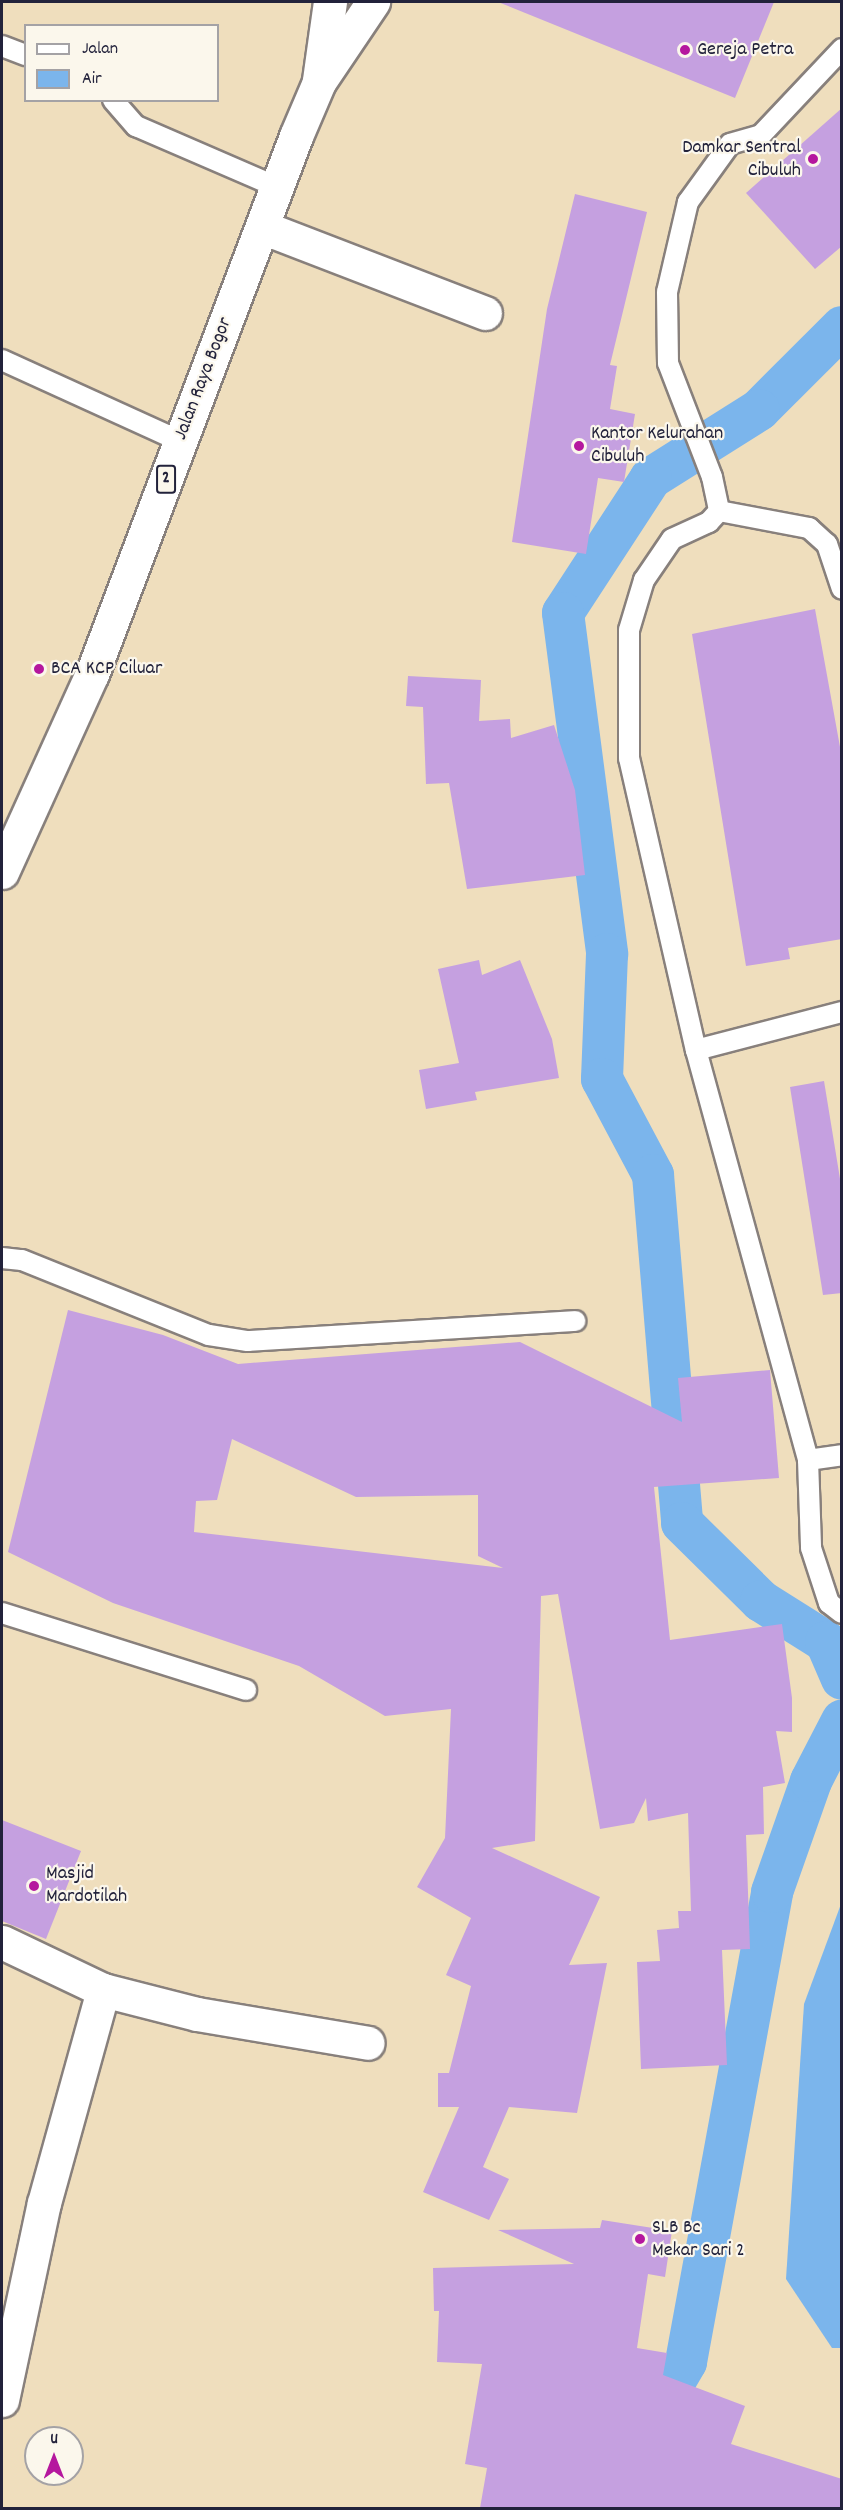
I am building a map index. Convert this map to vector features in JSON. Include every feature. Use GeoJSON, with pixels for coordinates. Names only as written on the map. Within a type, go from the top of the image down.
{"type":"FeatureCollection","features":[{"type":"Feature","properties":{"kind":"main road","name":"Jalan Raya Bogor"},"geometry":{"type":"LineString","coordinates":[[2,872],[92,674],[319,82],[373,2]]}},
{"type":"Feature","properties":{"kind":"main road","name":"Jalan Raya Bogor"},"geometry":{"type":"LineString","coordinates":[[319,82],[326,3]]}},
{"type":"Feature","properties":{"kind":"main road"},"geometry":{"type":"LineString","coordinates":[[262,227],[485,313]]}},
{"type":"Feature","properties":{"kind":"main road"},"geometry":{"type":"LineString","coordinates":[[2,1942],[103,1990],[197,2014],[368,2043]]}},
{"type":"Feature","properties":{"kind":"main road"},"geometry":{"type":"LineString","coordinates":[[2,2400],[44,2204],[103,1990]]}},
{"type":"Feature","properties":{"kind":"lane"},"geometry":{"type":"LineString","coordinates":[[2,46],[24,54]]}},
{"type":"Feature","properties":{"kind":"lane"},"geometry":{"type":"LineString","coordinates":[[719,511],[712,477],[668,363],[666,292],[688,202],[730,144],[761,135],[842,49]]}},
{"type":"Feature","properties":{"kind":"lane"},"geometry":{"type":"LineString","coordinates":[[115,102],[136,126],[277,187]]}},
{"type":"Feature","properties":{"kind":"lane"},"geometry":{"type":"LineString","coordinates":[[2,360],[180,441]]}},
{"type":"Feature","properties":{"kind":"lane"},"geometry":{"type":"LineString","coordinates":[[719,511],[809,528],[827,544],[842,589]]}},
{"type":"Feature","properties":{"kind":"lane"},"geometry":{"type":"LineString","coordinates":[[719,511],[709,522],[672,539],[644,580],[629,630],[629,758],[696,1050],[808,1460],[812,1548],[829,1603],[842,1613]]}},
{"type":"Feature","properties":{"kind":"lane"},"geometry":{"type":"LineString","coordinates":[[696,1050],[842,1012]]}},
{"type":"Feature","properties":{"kind":"lane"},"geometry":{"type":"LineString","coordinates":[[2,1258],[22,1260],[209,1335],[248,1341],[575,1322]]}},
{"type":"Feature","properties":{"kind":"lane"},"geometry":{"type":"LineString","coordinates":[[808,1460],[842,1455]]}},
{"type":"Feature","properties":{"kind":"lane"},"geometry":{"type":"LineString","coordinates":[[2,1613],[246,1690]]}},
{"type":"Feature","properties":{"kind":"water"},"geometry":{"type":"Polygon","coordinates":[[[841,1904],[842,2348],[832,2348],[786,2279],[804,2004],[841,1904]]]}},
{"type":"Feature","properties":{"kind":"building","name":"Gereja Petra"},"geometry":{"type":"Polygon","coordinates":[[[498,2],[774,2],[735,98],[498,2]]]}},
{"type":"Feature","properties":{"kind":"building","name":"Damkar Sentral Cibuluh"},"geometry":{"type":"Polygon","coordinates":[[[842,108],[842,246],[815,269],[746,193],[842,108]]]}},
{"type":"Feature","properties":{"kind":"building"},"geometry":{"type":"Polygon","coordinates":[[[575,194],[647,212],[610,365],[617,366],[610,409],[635,414],[624,482],[598,478],[586,554],[512,542],[547,309],[575,194]]]}},
{"type":"Feature","properties":{"kind":"building"},"geometry":{"type":"Polygon","coordinates":[[[815,609],[842,758],[842,939],[788,948],[790,959],[746,966],[692,634],[815,609]]]}},
{"type":"Feature","properties":{"kind":"building"},"geometry":{"type":"Polygon","coordinates":[[[408,676],[481,680],[479,721],[510,719],[511,738],[554,725],[575,790],[585,875],[467,889],[449,783],[426,784],[423,707],[406,706],[408,676]]]}},
{"type":"Feature","properties":{"kind":"building"},"geometry":{"type":"Polygon","coordinates":[[[479,960],[482,975],[520,960],[552,1039],[559,1078],[475,1092],[477,1100],[426,1109],[419,1070],[459,1063],[438,969],[479,960]]]}},
{"type":"Feature","properties":{"kind":"building"},"geometry":{"type":"Polygon","coordinates":[[[824,1081],[842,1191],[842,1293],[823,1295],[790,1087],[824,1081]]]}},
{"type":"Feature","properties":{"kind":"building"},"geometry":{"type":"Polygon","coordinates":[[[68,1310],[163,1335],[238,1364],[520,1342],[682,1422],[678,1378],[770,1370],[779,1478],[654,1487],[670,1640],[782,1624],[792,1698],[792,1732],[776,1731],[785,1783],[763,1787],[764,1834],[746,1835],[750,1949],[722,1950],[727,2065],[641,2069],[637,1962],[660,1961],[657,1930],[679,1928],[678,1911],[691,1911],[688,1813],[648,1821],[646,1798],[634,1823],[600,1829],[558,1594],[541,1596],[535,1841],[492,1848],[600,1897],[569,1965],[607,1963],[577,2113],[509,2107],[483,2167],[509,2179],[489,2220],[423,2192],[459,2107],[438,2107],[438,2073],[449,2073],[471,1986],[446,1975],[471,1918],[417,1887],[445,1838],[451,1709],[385,1716],[299,1666],[113,1603],[8,1552],[68,1310]],[[232,1439],[217,1500],[196,1501],[194,1532],[503,1568],[478,1556],[478,1495],[356,1497],[232,1439]]]}},
{"type":"Feature","properties":{"kind":"building","name":"Masjid Mardotilah"},"geometry":{"type":"Polygon","coordinates":[[[2,1820],[81,1851],[46,1939],[2,1921],[2,1820]]]}},
{"type":"Feature","properties":{"kind":"building"},"geometry":{"type":"Polygon","coordinates":[[[602,2220],[672,2231],[665,2277],[648,2274],[637,2348],[667,2353],[663,2375],[745,2406],[731,2444],[842,2479],[842,2508],[480,2508],[487,2468],[465,2464],[482,2364],[437,2362],[439,2311],[434,2311],[433,2268],[574,2264],[498,2230],[600,2228],[602,2220]]]}},
{"type":"Feature","properties":{"kind":"waterway"},"geometry":{"type":"LineString","coordinates":[[842,327],[759,410],[651,478],[563,613],[607,954],[602,1079],[653,1175],[682,1523],[761,1601],[826,1642],[842,1679]]}},
{"type":"Feature","properties":{"kind":"waterway"},"geometry":{"type":"LineString","coordinates":[[612,2508],[624,2469],[686,2362],[772,1892],[811,1781],[842,1721]]}},
{"type":"Feature","properties":{"kind":"place","name":"Gereja Petra"},"geometry":{"type":"Point","coordinates":[685,50]}},
{"type":"Feature","properties":{"kind":"place","name":"Damkar Sentral Cibuluh"},"geometry":{"type":"Point","coordinates":[813,159]}},
{"type":"Feature","properties":{"kind":"place","name":"Kantor Kelurahan Cibuluh"},"geometry":{"type":"Point","coordinates":[579,446]}},
{"type":"Feature","properties":{"kind":"place","name":"BCA KCP Ciluar"},"geometry":{"type":"Point","coordinates":[39,669]}},
{"type":"Feature","properties":{"kind":"place","name":"Masjid Mardotilah"},"geometry":{"type":"Point","coordinates":[34,1886]}},
{"type":"Feature","properties":{"kind":"place","name":"SLB Bc Mekar Sari 2"},"geometry":{"type":"Point","coordinates":[640,2239]}}]}
